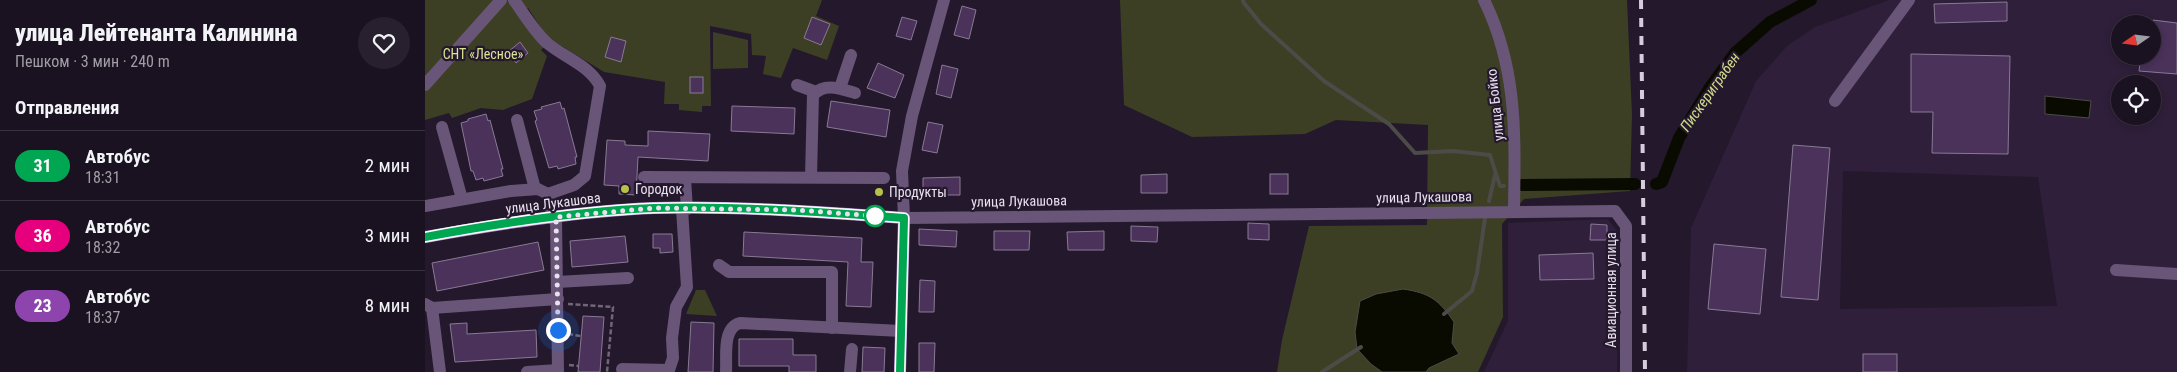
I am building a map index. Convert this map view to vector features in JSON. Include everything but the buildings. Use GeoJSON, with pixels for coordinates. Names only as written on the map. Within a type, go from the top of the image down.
{"type":"FeatureCollection","features":[{"type":"Feature","properties":{"kind":"main road","name":"улица Лукашова"},"geometry":{"type":"LineString","coordinates":[[425,237],[554,217],[654,208],[797,210],[904,218]]}},
{"type":"Feature","properties":{"kind":"main road"},"geometry":{"type":"LineString","coordinates":[[900,372],[904,218]]}},
{"type":"Feature","properties":{"kind":"street"},"geometry":{"type":"LineString","coordinates":[[425,85],[501,0]]}},
{"type":"Feature","properties":{"kind":"street"},"geometry":{"type":"LineString","coordinates":[[425,206],[535,189],[548,194],[574,185],[585,176],[600,86],[594,74],[553,47],[539,35],[514,0]]}},
{"type":"Feature","properties":{"kind":"street"},"geometry":{"type":"LineString","coordinates":[[904,218],[902,171],[912,116],[944,0]]}},
{"type":"Feature","properties":{"kind":"street","name":"улица Бойко"},"geometry":{"type":"LineString","coordinates":[[1485,0],[1509,69],[1515,124],[1514,210]]}},
{"type":"Feature","properties":{"kind":"street"},"geometry":{"type":"LineString","coordinates":[[1835,100],[1909,0]]}},
{"type":"Feature","properties":{"kind":"street"},"geometry":{"type":"LineString","coordinates":[[840,88],[851,55]]}},
{"type":"Feature","properties":{"kind":"street"},"geometry":{"type":"LineString","coordinates":[[797,86],[816,92]]}},
{"type":"Feature","properties":{"kind":"street"},"geometry":{"type":"LineString","coordinates":[[811,177],[812,98],[816,92],[823,88],[840,88],[855,93]]}},
{"type":"Feature","properties":{"kind":"street"},"geometry":{"type":"LineString","coordinates":[[517,120],[535,189]]}},
{"type":"Feature","properties":{"kind":"street"},"geometry":{"type":"LineString","coordinates":[[441,127],[462,199]]}},
{"type":"Feature","properties":{"kind":"street"},"geometry":{"type":"LineString","coordinates":[[644,177],[685,179],[884,178]]}},
{"type":"Feature","properties":{"kind":"street"},"geometry":{"type":"LineString","coordinates":[[623,369],[669,370],[673,358],[672,338],[676,307],[687,287],[684,209],[685,179]]}},
{"type":"Feature","properties":{"kind":"street"},"geometry":{"type":"LineString","coordinates":[[527,372],[561,369],[561,301],[557,282],[554,217],[548,194]]}},
{"type":"Feature","properties":{"kind":"street","name":"улица Лукашова"},"geometry":{"type":"LineString","coordinates":[[904,218],[1514,210],[1615,211]]}},
{"type":"Feature","properties":{"kind":"street","name":"Авиационная улица"},"geometry":{"type":"LineString","coordinates":[[1615,211],[1626,226],[1626,372]]}},
{"type":"Feature","properties":{"kind":"street"},"geometry":{"type":"LineString","coordinates":[[719,265],[729,272],[832,272],[832,328]]}},
{"type":"Feature","properties":{"kind":"street"},"geometry":{"type":"LineString","coordinates":[[2116,270],[2177,274]]}},
{"type":"Feature","properties":{"kind":"street"},"geometry":{"type":"LineString","coordinates":[[557,282],[628,278]]}},
{"type":"Feature","properties":{"kind":"street"},"geometry":{"type":"LineString","coordinates":[[440,372],[429,306],[561,301]]}},
{"type":"Feature","properties":{"kind":"street"},"geometry":{"type":"LineString","coordinates":[[726,372],[728,332],[733,325],[740,323],[901,331]]}},
{"type":"Feature","properties":{"kind":"street"},"geometry":{"type":"LineString","coordinates":[[850,372],[852,350]]}},
{"type":"Feature","properties":{"kind":"path"},"geometry":{"type":"LineString","coordinates":[[561,301],[613,307],[607,372]]}},
{"type":"Feature","properties":{"kind":"path"},"geometry":{"type":"LineString","coordinates":[[567,334],[581,336]]}},
{"type":"Feature","properties":{"kind":"path"},"geometry":{"type":"LineString","coordinates":[[561,369],[579,366]]}},
{"type":"Feature","properties":{"kind":"shaded area"},"geometry":{"type":"Polygon","coordinates":[[[1889,0],[2177,0],[2177,372],[1687,372],[1691,228],[1756,81],[1787,46],[1815,27],[1889,0]],[[1843,171],[1840,309],[2057,306],[2038,177],[1843,171]]]}},
{"type":"Feature","properties":{"kind":"shaded area"},"geometry":{"type":"Polygon","coordinates":[[[2045,96],[2091,101],[2089,118],[2045,114],[2045,96]]]}},
{"type":"Feature","properties":{"kind":"shaded area"},"geometry":{"type":"Polygon","coordinates":[[[1608,219],[1618,232],[1617,372],[1484,372],[1508,321],[1508,223],[1608,219]]]}},
{"type":"Feature","properties":{"kind":"shaded area"},"geometry":{"type":"Polygon","coordinates":[[[1403,289],[1427,295],[1444,308],[1454,322],[1452,343],[1459,354],[1429,368],[1426,372],[1382,372],[1371,364],[1357,349],[1355,332],[1360,301],[1376,294],[1403,289]]]}},
{"type":"Feature","properties":{"kind":"green space","name":"СНТ «Лесное»"},"geometry":{"type":"Polygon","coordinates":[[[425,0],[822,0],[816,16],[839,26],[827,60],[793,48],[781,78],[763,74],[766,56],[752,55],[751,34],[710,26],[711,106],[702,106],[702,112],[679,110],[679,104],[664,104],[665,82],[604,72],[547,37],[528,8],[524,11],[546,45],[541,50],[547,56],[532,99],[503,110],[481,108],[452,118],[449,113],[425,120],[425,0]]]}},
{"type":"Feature","properties":{"kind":"green space"},"geometry":{"type":"Polygon","coordinates":[[[1120,0],[1627,0],[1632,115],[1630,191],[1524,199],[1502,224],[1503,317],[1478,372],[1277,372],[1282,340],[1309,226],[1427,225],[1428,125],[1336,120],[1305,134],[1192,137],[1124,105],[1120,0]]]}},
{"type":"Feature","properties":{"kind":"green space"},"geometry":{"type":"Polygon","coordinates":[[[713,32],[748,40],[748,68],[713,69],[713,32]]]}},
{"type":"Feature","properties":{"kind":"green space"},"geometry":{"type":"Polygon","coordinates":[[[696,290],[705,290],[717,316],[686,314],[696,290]]]}},
{"type":"Feature","properties":{"kind":"waterway"},"geometry":{"type":"LineString","coordinates":[[1243,0],[1261,24],[1324,81],[1389,124],[1415,153],[1453,151],[1490,155],[1500,186],[1504,186]]}},
{"type":"Feature","properties":{"kind":"waterway","name":"Пискериграбен"},"geometry":{"type":"LineString","coordinates":[[1656,184],[1662,182],[1679,138],[1711,86],[1735,53],[1770,22],[1811,0]]}},
{"type":"Feature","properties":{"kind":"waterway"},"geometry":{"type":"LineString","coordinates":[[1489,201],[1495,175]]}},
{"type":"Feature","properties":{"kind":"waterway","name":"Пискериграбен"},"geometry":{"type":"LineString","coordinates":[[1522,185],[1635,184]]}},
{"type":"Feature","properties":{"kind":"waterway"},"geometry":{"type":"LineString","coordinates":[[1444,314],[1472,291],[1477,273],[1485,218]]}},
{"type":"Feature","properties":{"kind":"waterway"},"geometry":{"type":"LineString","coordinates":[[1322,372],[1361,347]]}},
{"type":"Feature","properties":{"kind":"railway"},"geometry":{"type":"LineString","coordinates":[[1641,0],[1645,372]]}},
{"type":"Feature","properties":{"kind":"bus line","name":"31"},"geometry":{"type":"LineString","coordinates":[[425,237],[481,227],[587,213],[654,208],[797,210],[904,218],[900,372]]}},
{"type":"Feature","properties":{"kind":"place","name":"Городок"},"geometry":{"type":"Point","coordinates":[625,189]}},
{"type":"Feature","properties":{"kind":"place","name":"Продукты"},"geometry":{"type":"Point","coordinates":[879,192]}},
{"type":"Feature","properties":{"kind":"route"},"geometry":{"type":"LineString","coordinates":[[558,330],[556,217],[654,208],[797,210],[875,216]]}}]}
